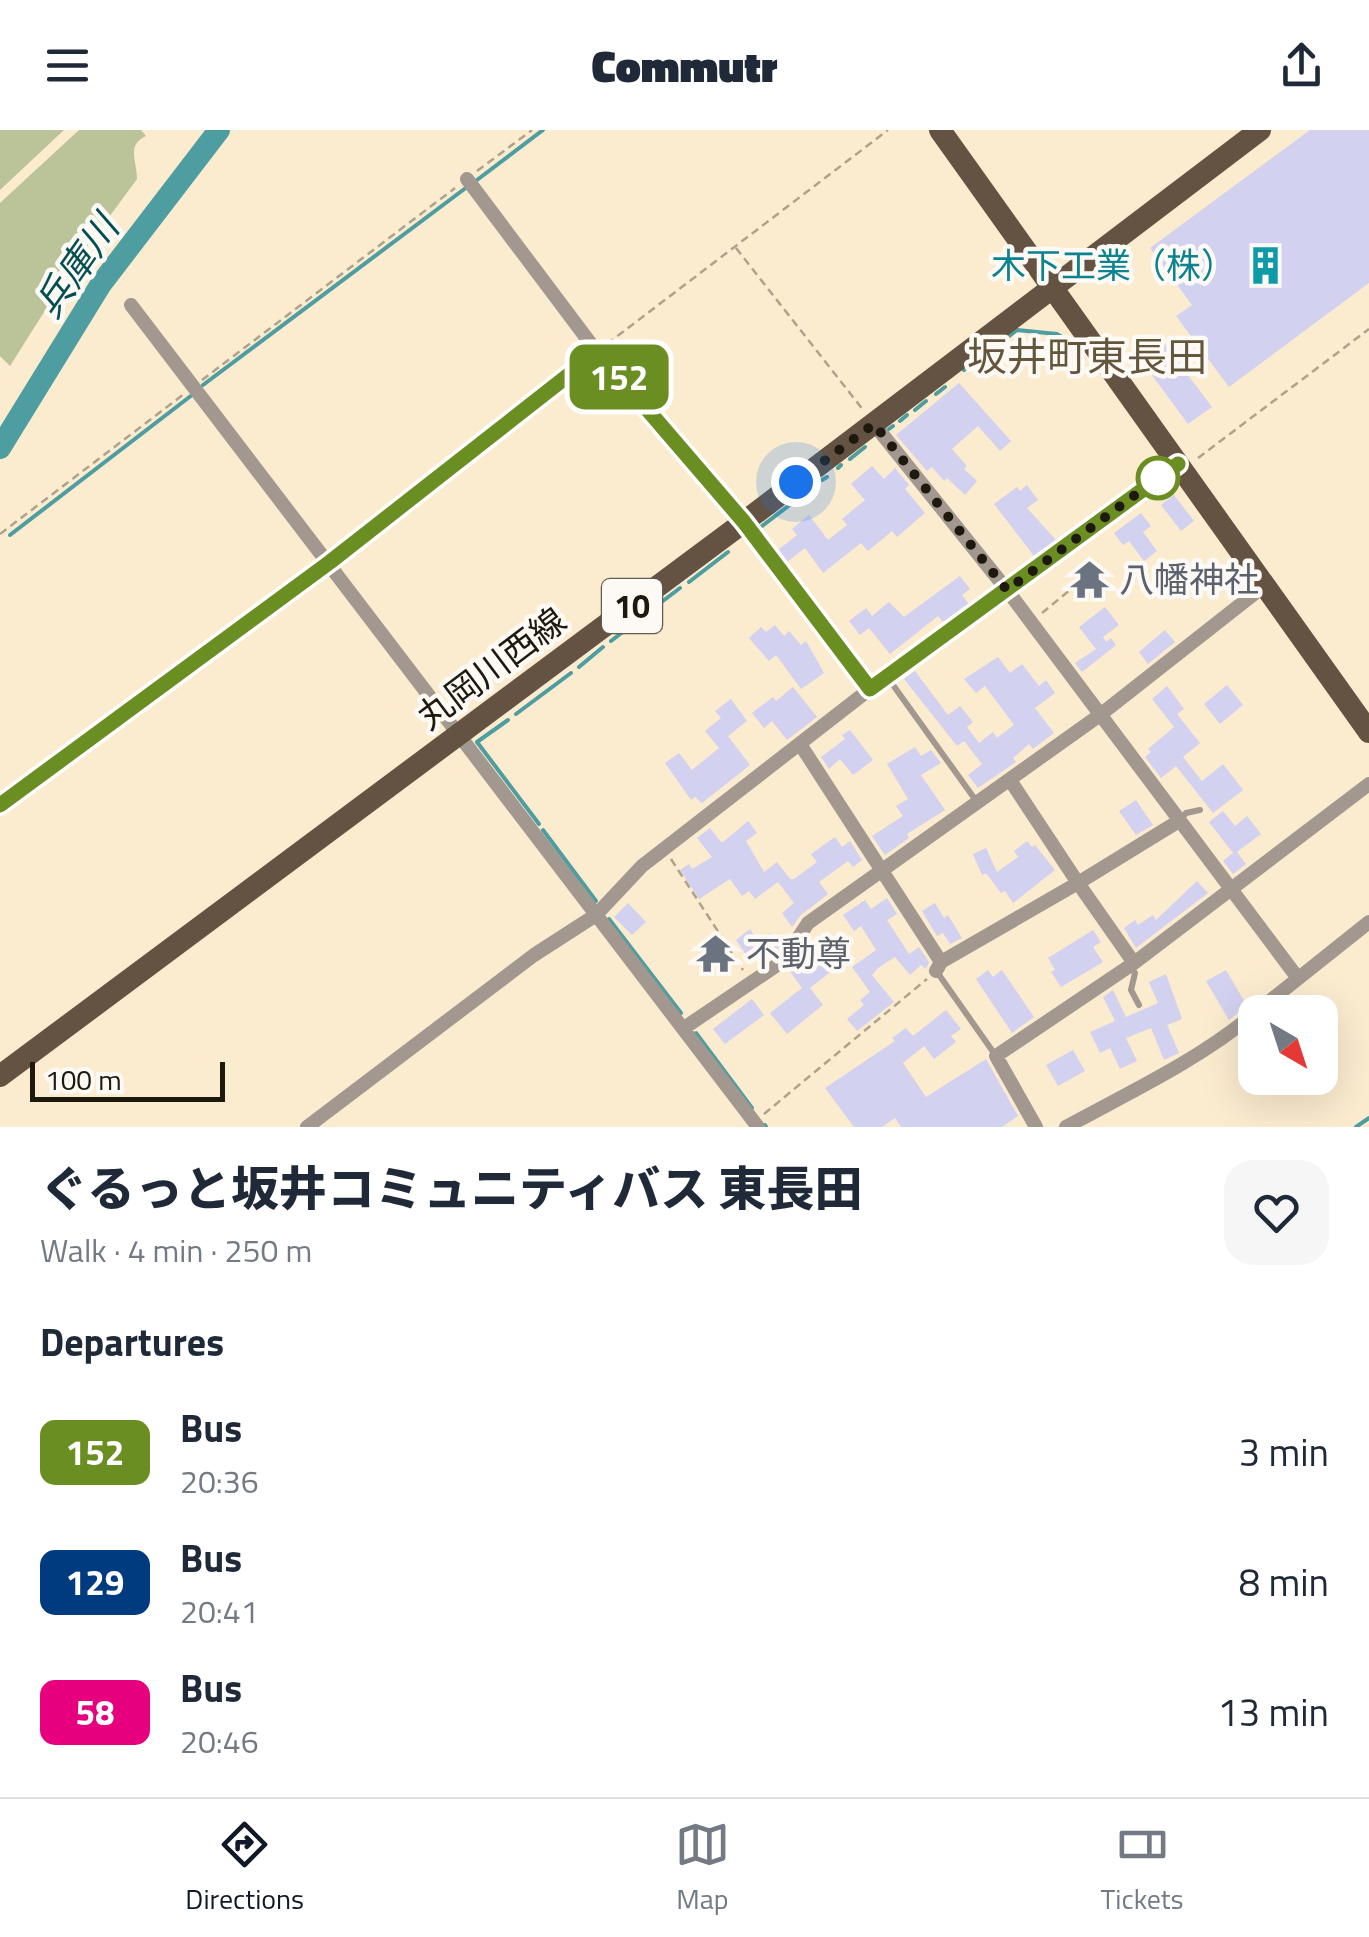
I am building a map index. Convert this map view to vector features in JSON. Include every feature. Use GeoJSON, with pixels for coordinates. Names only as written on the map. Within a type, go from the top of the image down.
{"type":"FeatureCollection","features":[{"type":"Feature","properties":{"kind":"main road"},"geometry":{"type":"LineString","coordinates":[[940,130],[1369,732]]}},
{"type":"Feature","properties":{"kind":"main road","name":"丸岡川西線"},"geometry":{"type":"LineString","coordinates":[[0,1076],[744,522],[1260,130]]}},
{"type":"Feature","properties":{"kind":"street"},"geometry":{"type":"LineString","coordinates":[[467,179],[598,352],[744,522],[870,689]]}},
{"type":"Feature","properties":{"kind":"street"},"geometry":{"type":"LineString","coordinates":[[131,304],[756,1125]]}},
{"type":"Feature","properties":{"kind":"street"},"geometry":{"type":"LineString","coordinates":[[0,805],[330,562],[598,352]]}},
{"type":"Feature","properties":{"kind":"street"},"geometry":{"type":"LineString","coordinates":[[874,424],[1007,590],[1298,977]]}},
{"type":"Feature","properties":{"kind":"street"},"geometry":{"type":"LineString","coordinates":[[308,1127],[534,954],[596,915],[642,866],[870,689],[1178,464]]}},
{"type":"Feature","properties":{"kind":"street"},"geometry":{"type":"LineString","coordinates":[[684,1028],[783,961],[808,923],[1100,715],[1264,586]]}},
{"type":"Feature","properties":{"kind":"street"},"geometry":{"type":"LineString","coordinates":[[800,744],[938,967],[1179,820]]}},
{"type":"Feature","properties":{"kind":"street"},"geometry":{"type":"LineString","coordinates":[[1010,780],[1132,965]]}},
{"type":"Feature","properties":{"kind":"street"},"geometry":{"type":"LineString","coordinates":[[1036,1127],[996,1056],[1132,965],[1369,784]]}},
{"type":"Feature","properties":{"kind":"street"},"geometry":{"type":"LineString","coordinates":[[1276,995],[1369,922]]}},
{"type":"Feature","properties":{"kind":"street"},"geometry":{"type":"LineString","coordinates":[[1066,1127],[1238,1027]]}},
{"type":"Feature","properties":{"kind":"lane"},"geometry":{"type":"LineString","coordinates":[[888,678],[977,803]]}},
{"type":"Feature","properties":{"kind":"lane"},"geometry":{"type":"LineString","coordinates":[[1179,820],[1186,813],[1200,810]]}},
{"type":"Feature","properties":{"kind":"lane"},"geometry":{"type":"LineString","coordinates":[[1132,965],[1132,990],[1139,1004]]}},
{"type":"Feature","properties":{"kind":"lane"},"geometry":{"type":"LineString","coordinates":[[938,967],[996,1056]]}},
{"type":"Feature","properties":{"kind":"path"},"geometry":{"type":"LineString","coordinates":[[0,534],[532,130]]}},
{"type":"Feature","properties":{"kind":"path"},"geometry":{"type":"LineString","coordinates":[[598,352],[888,130]]}},
{"type":"Feature","properties":{"kind":"path"},"geometry":{"type":"LineString","coordinates":[[736,247],[874,424]]}},
{"type":"Feature","properties":{"kind":"path"},"geometry":{"type":"LineString","coordinates":[[1178,464],[1198,458],[1369,329]]}},
{"type":"Feature","properties":{"kind":"path"},"geometry":{"type":"LineString","coordinates":[[1031,623],[1076,585]]}},
{"type":"Feature","properties":{"kind":"path"},"geometry":{"type":"LineString","coordinates":[[665,848],[752,983]]}},
{"type":"Feature","properties":{"kind":"path"},"geometry":{"type":"LineString","coordinates":[[756,1125],[938,967]]}},
{"type":"Feature","properties":{"kind":"green space"},"geometry":{"type":"Polygon","coordinates":[[[0,130],[64,130],[0,190],[0,130]]]}},
{"type":"Feature","properties":{"kind":"green space"},"geometry":{"type":"Polygon","coordinates":[[[79,130],[141,130],[146,136],[134,149],[137,179],[71,269],[10,366],[0,356],[0,203],[79,130]]]}},
{"type":"Feature","properties":{"kind":"building","name":"木下工業（株）"},"geometry":{"type":"Polygon","coordinates":[[[1310,130],[1369,130],[1369,283],[1229,387],[1176,316],[1192,305],[1150,248],[1310,130]]]}},
{"type":"Feature","properties":{"kind":"building"},"geometry":{"type":"Polygon","coordinates":[[[1160,338],[1212,407],[1188,424],[1137,355],[1160,338]]]}},
{"type":"Feature","properties":{"kind":"building"},"geometry":{"type":"Polygon","coordinates":[[[959,383],[1011,441],[1000,451],[978,426],[952,449],[977,481],[965,495],[932,467],[927,471],[896,435],[959,383]]]}},
{"type":"Feature","properties":{"kind":"building"},"geometry":{"type":"Polygon","coordinates":[[[872,466],[884,479],[895,468],[909,485],[905,489],[925,513],[897,537],[892,531],[868,551],[861,543],[823,573],[805,548],[787,562],[778,550],[797,535],[792,529],[809,515],[828,540],[847,525],[842,519],[865,500],[851,484],[872,466]]]}},
{"type":"Feature","properties":{"kind":"building"},"geometry":{"type":"Polygon","coordinates":[[[1027,485],[1038,500],[1027,508],[1056,540],[1034,556],[994,504],[1017,487],[1020,491],[1027,485]]]}},
{"type":"Feature","properties":{"kind":"building"},"geometry":{"type":"Polygon","coordinates":[[[1174,495],[1194,521],[1181,531],[1161,505],[1174,495]]]}},
{"type":"Feature","properties":{"kind":"building"},"geometry":{"type":"Polygon","coordinates":[[[1141,513],[1151,526],[1143,532],[1157,551],[1144,561],[1129,541],[1123,545],[1114,533],[1141,513]]]}},
{"type":"Feature","properties":{"kind":"building"},"geometry":{"type":"Polygon","coordinates":[[[960,576],[970,589],[962,595],[969,604],[943,622],[938,616],[890,654],[869,628],[860,635],[849,621],[866,608],[872,616],[889,602],[904,617],[960,576]]]}},
{"type":"Feature","properties":{"kind":"building"},"geometry":{"type":"Polygon","coordinates":[[[1105,607],[1119,625],[1103,637],[1106,642],[1111,638],[1116,645],[1082,672],[1075,663],[1096,649],[1079,627],[1105,607]]]}},
{"type":"Feature","properties":{"kind":"building"},"geometry":{"type":"Polygon","coordinates":[[[775,625],[784,636],[789,631],[801,645],[806,641],[824,673],[801,689],[776,655],[769,661],[749,638],[761,627],[766,632],[775,625]]]}},
{"type":"Feature","properties":{"kind":"building"},"geometry":{"type":"Polygon","coordinates":[[[1165,630],[1175,642],[1148,664],[1139,652],[1165,630]]]}},
{"type":"Feature","properties":{"kind":"building"},"geometry":{"type":"Polygon","coordinates":[[[998,657],[1010,673],[1022,664],[1039,686],[1046,680],[1055,693],[1035,708],[1054,733],[1033,749],[1029,744],[1013,758],[1016,762],[978,788],[968,775],[982,764],[964,741],[957,746],[904,679],[915,671],[948,715],[960,706],[973,722],[967,727],[979,743],[993,732],[997,738],[1014,725],[985,686],[976,693],[964,679],[998,657]]]}},
{"type":"Feature","properties":{"kind":"building"},"geometry":{"type":"Polygon","coordinates":[[[1227,685],[1243,705],[1220,724],[1204,704],[1227,685]]]}},
{"type":"Feature","properties":{"kind":"building"},"geometry":{"type":"Polygon","coordinates":[[[1167,686],[1184,709],[1177,714],[1200,743],[1183,757],[1202,781],[1223,764],[1243,790],[1213,813],[1176,766],[1161,778],[1145,757],[1151,752],[1148,749],[1174,727],[1152,699],[1167,686]]]}},
{"type":"Feature","properties":{"kind":"building"},"geometry":{"type":"Polygon","coordinates":[[[793,687],[817,717],[787,740],[772,721],[764,728],[752,713],[793,687]]]}},
{"type":"Feature","properties":{"kind":"building"},"geometry":{"type":"Polygon","coordinates":[[[731,699],[747,721],[728,736],[750,765],[702,803],[695,797],[691,800],[665,763],[679,753],[692,770],[719,748],[705,731],[721,718],[715,711],[731,699]]]}},
{"type":"Feature","properties":{"kind":"building"},"geometry":{"type":"Polygon","coordinates":[[[850,730],[873,760],[853,775],[840,759],[829,769],[821,757],[845,739],[842,735],[850,730]]]}},
{"type":"Feature","properties":{"kind":"building"},"geometry":{"type":"Polygon","coordinates":[[[915,747],[921,756],[931,750],[941,763],[921,775],[945,810],[907,834],[909,838],[885,855],[872,836],[903,816],[896,806],[908,799],[887,764],[915,747]]]}},
{"type":"Feature","properties":{"kind":"building"},"geometry":{"type":"Polygon","coordinates":[[[1136,800],[1153,825],[1136,835],[1119,811],[1136,800]]]}},
{"type":"Feature","properties":{"kind":"building"},"geometry":{"type":"Polygon","coordinates":[[[1223,811],[1235,826],[1247,816],[1261,834],[1237,852],[1246,864],[1233,874],[1223,861],[1233,853],[1209,822],[1223,811]]]}},
{"type":"Feature","properties":{"kind":"building"},"geometry":{"type":"Polygon","coordinates":[[[748,821],[757,833],[746,841],[764,872],[777,862],[794,879],[817,862],[811,854],[835,837],[842,847],[850,841],[862,860],[853,867],[848,861],[819,882],[828,894],[792,927],[782,913],[794,903],[778,882],[755,899],[749,891],[742,896],[730,879],[699,899],[680,870],[689,864],[692,869],[712,857],[697,838],[710,828],[722,843],[748,821]]]}},
{"type":"Feature","properties":{"kind":"building"},"geometry":{"type":"Polygon","coordinates":[[[1027,841],[1055,870],[1013,903],[986,873],[982,875],[973,854],[986,848],[997,872],[1018,857],[1014,851],[1027,841]]]}},
{"type":"Feature","properties":{"kind":"building"},"geometry":{"type":"Polygon","coordinates":[[[1197,881],[1208,893],[1136,948],[1124,928],[1153,915],[1156,920],[1197,881]]]}},
{"type":"Feature","properties":{"kind":"building"},"geometry":{"type":"Polygon","coordinates":[[[887,898],[897,914],[887,920],[909,954],[919,947],[929,962],[926,969],[921,965],[910,975],[895,957],[878,968],[872,975],[894,1002],[857,1031],[847,1019],[864,1005],[860,1000],[870,992],[852,967],[876,950],[861,926],[854,931],[843,915],[865,900],[871,909],[887,898]]]}},
{"type":"Feature","properties":{"kind":"building"},"geometry":{"type":"Polygon","coordinates":[[[628,903],[646,922],[632,935],[614,917],[628,903]]]}},
{"type":"Feature","properties":{"kind":"building"},"geometry":{"type":"Polygon","coordinates":[[[935,903],[962,938],[950,944],[943,933],[937,936],[922,911],[935,903]]]}},
{"type":"Feature","properties":{"kind":"building"},"geometry":{"type":"Polygon","coordinates":[[[750,929],[758,941],[770,933],[780,947],[761,963],[758,958],[751,962],[736,940],[750,929]]]}},
{"type":"Feature","properties":{"kind":"building"},"geometry":{"type":"Polygon","coordinates":[[[1093,930],[1101,942],[1093,947],[1103,962],[1061,987],[1048,958],[1093,930]]]}},
{"type":"Feature","properties":{"kind":"building"},"geometry":{"type":"Polygon","coordinates":[[[835,935],[851,956],[810,988],[823,1005],[787,1034],[770,1013],[802,988],[789,970],[799,958],[801,961],[835,935]]]}},
{"type":"Feature","properties":{"kind":"building"},"geometry":{"type":"Polygon","coordinates":[[[988,970],[993,977],[1002,970],[1034,1017],[1012,1033],[976,979],[988,970]]]}},
{"type":"Feature","properties":{"kind":"building"},"geometry":{"type":"Polygon","coordinates":[[[1226,970],[1241,995],[1238,1013],[1229,1020],[1206,981],[1226,970]]]}},
{"type":"Feature","properties":{"kind":"building"},"geometry":{"type":"Polygon","coordinates":[[[1166,974],[1182,1019],[1167,1025],[1179,1053],[1164,1060],[1151,1028],[1126,1038],[1137,1061],[1120,1069],[1110,1048],[1100,1053],[1090,1032],[1115,1021],[1103,997],[1113,990],[1126,1017],[1158,1003],[1149,982],[1166,974]]]}},
{"type":"Feature","properties":{"kind":"building"},"geometry":{"type":"Polygon","coordinates":[[[752,999],[764,1015],[725,1044],[713,1029],[752,999]]]}},
{"type":"Feature","properties":{"kind":"building"},"geometry":{"type":"Polygon","coordinates":[[[946,1010],[961,1029],[951,1036],[956,1042],[934,1059],[924,1046],[903,1063],[926,1097],[986,1059],[1018,1116],[1002,1127],[901,1127],[895,1118],[882,1127],[854,1127],[825,1088],[895,1041],[892,1038],[906,1028],[913,1036],[946,1010]]]}},
{"type":"Feature","properties":{"kind":"building"},"geometry":{"type":"Polygon","coordinates":[[[1073,1050],[1085,1071],[1058,1086],[1046,1065],[1073,1050]]]}},
{"type":"Feature","properties":{"kind":"waterway","name":"兵庫川"},"geometry":{"type":"LineString","coordinates":[[0,448],[101,284],[219,130]]}},
{"type":"Feature","properties":{"kind":"waterway"},"geometry":{"type":"LineString","coordinates":[[477,180],[543,130]]}},
{"type":"Feature","properties":{"kind":"waterway"},"geometry":{"type":"LineString","coordinates":[[203,385],[467,187]]}},
{"type":"Feature","properties":{"kind":"waterway"},"geometry":{"type":"LineString","coordinates":[[964,370],[1017,330],[1057,334],[1073,344]]}},
{"type":"Feature","properties":{"kind":"waterway"},"geometry":{"type":"LineString","coordinates":[[936,394],[945,387]]}},
{"type":"Feature","properties":{"kind":"waterway"},"geometry":{"type":"LineString","coordinates":[[10,535],[192,395]]}},
{"type":"Feature","properties":{"kind":"waterway"},"geometry":{"type":"LineString","coordinates":[[915,410],[926,401]]}},
{"type":"Feature","properties":{"kind":"waterway"},"geometry":{"type":"LineString","coordinates":[[900,421],[907,415]]}},
{"type":"Feature","properties":{"kind":"waterway"},"geometry":{"type":"LineString","coordinates":[[889,429],[893,426]]}},
{"type":"Feature","properties":{"kind":"waterway"},"geometry":{"type":"LineString","coordinates":[[850,459],[865,447]]}},
{"type":"Feature","properties":{"kind":"waterway"},"geometry":{"type":"LineString","coordinates":[[838,468],[841,465]]}},
{"type":"Feature","properties":{"kind":"waterway"},"geometry":{"type":"LineString","coordinates":[[822,480],[827,477]]}},
{"type":"Feature","properties":{"kind":"waterway"},"geometry":{"type":"LineString","coordinates":[[804,494],[814,486]]}},
{"type":"Feature","properties":{"kind":"waterway"},"geometry":{"type":"LineString","coordinates":[[746,538],[791,504]]}},
{"type":"Feature","properties":{"kind":"waterway"},"geometry":{"type":"LineString","coordinates":[[689,582],[728,552]]}},
{"type":"Feature","properties":{"kind":"waterway"},"geometry":{"type":"LineString","coordinates":[[655,607],[680,588]]}},
{"type":"Feature","properties":{"kind":"waterway"},"geometry":{"type":"LineString","coordinates":[[639,619],[649,612]]}},
{"type":"Feature","properties":{"kind":"waterway"},"geometry":{"type":"LineString","coordinates":[[611,641],[632,625]]}},
{"type":"Feature","properties":{"kind":"waterway"},"geometry":{"type":"LineString","coordinates":[[579,667],[603,647]]}},
{"type":"Feature","properties":{"kind":"waterway"},"geometry":{"type":"LineString","coordinates":[[516,714],[571,673]]}},
{"type":"Feature","properties":{"kind":"waterway"},"geometry":{"type":"LineString","coordinates":[[508,720],[477,742],[539,824]]}},
{"type":"Feature","properties":{"kind":"waterway"},"geometry":{"type":"LineString","coordinates":[[543,830],[596,901]]}},
{"type":"Feature","properties":{"kind":"waterway"},"geometry":{"type":"LineString","coordinates":[[609,919],[681,1013]]}},
{"type":"Feature","properties":{"kind":"waterway"},"geometry":{"type":"LineString","coordinates":[[696,1033],[752,1108]]}},
{"type":"Feature","properties":{"kind":"waterway"},"geometry":{"type":"LineString","coordinates":[[1356,1127],[1369,1118]]}},
{"type":"Feature","properties":{"kind":"bus line","name":"152"},"geometry":{"type":"LineString","coordinates":[[0,805],[330,562],[598,352],[744,522],[870,689],[1178,464]]}},
{"type":"Feature","properties":{"kind":"place","name":"木下工業（株）"},"geometry":{"type":"Point","coordinates":[1266,265]}},
{"type":"Feature","properties":{"kind":"place","name":"八幡神社"},"geometry":{"type":"Point","coordinates":[1089,579]}},
{"type":"Feature","properties":{"kind":"place","name":"不動尊"},"geometry":{"type":"Point","coordinates":[716,953]}},
{"type":"Feature","properties":{"kind":"district","name":"坂井町東長田"},"geometry":{"type":"Point","coordinates":[1087,356]}},
{"type":"Feature","properties":{"kind":"route"},"geometry":{"type":"LineString","coordinates":[[796,482],[874,424],[1007,590],[1158,478]]}}]}
